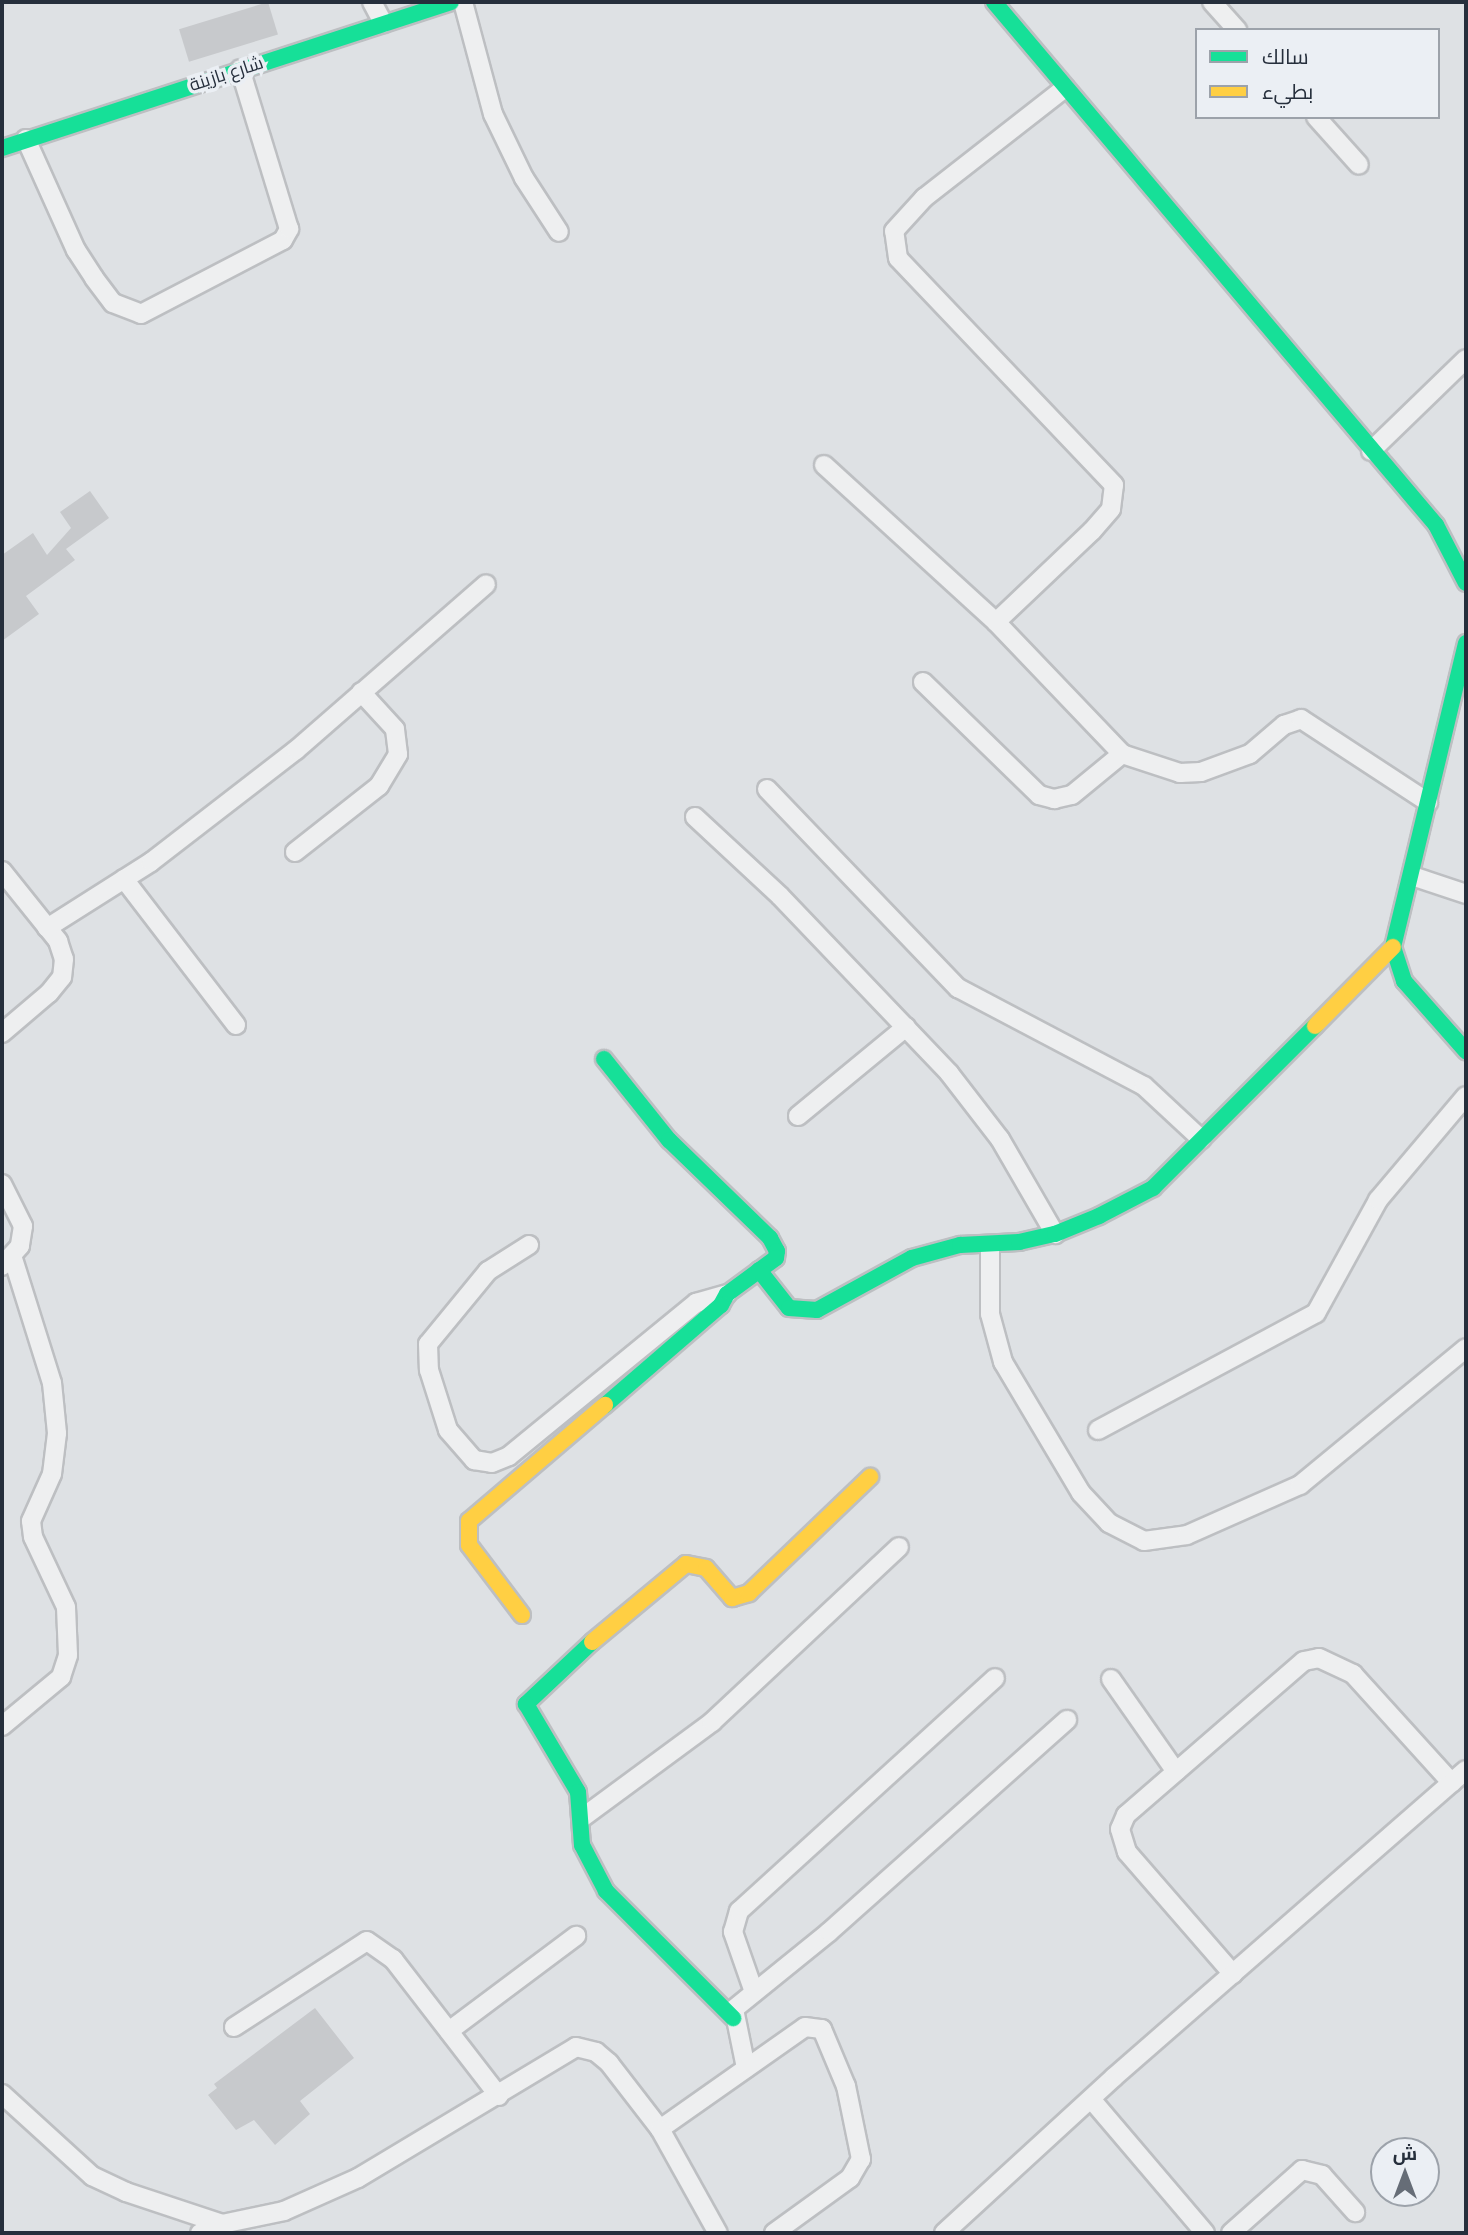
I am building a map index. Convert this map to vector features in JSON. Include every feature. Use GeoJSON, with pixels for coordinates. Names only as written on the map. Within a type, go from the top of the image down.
{"type":"FeatureCollection","features":[{"type":"Feature","properties":{"kind":"street"},"geometry":{"type":"LineString","coordinates":[[372,2],[383,23]]}},
{"type":"Feature","properties":{"kind":"street","name":"شارع بازينة"},"geometry":{"type":"LineString","coordinates":[[2,148],[451,2]]}},
{"type":"Feature","properties":{"kind":"street"},"geometry":{"type":"LineString","coordinates":[[463,2],[494,114],[524,178],[559,232]]}},
{"type":"Feature","properties":{"kind":"street"},"geometry":{"type":"LineString","coordinates":[[994,2],[1436,525],[1466,583]]}},
{"type":"Feature","properties":{"kind":"street"},"geometry":{"type":"LineString","coordinates":[[1212,2],[1235,28]]}},
{"type":"Feature","properties":{"kind":"street"},"geometry":{"type":"LineString","coordinates":[[26,139],[76,250],[93,278],[113,303],[141,314],[283,240],[289,229],[240,69]]}},
{"type":"Feature","properties":{"kind":"street"},"geometry":{"type":"LineString","coordinates":[[996,622],[1092,531],[1111,509],[1114,485],[911,273],[893,246],[894,231],[924,198],[1065,88]]}},
{"type":"Feature","properties":{"kind":"street"},"geometry":{"type":"LineString","coordinates":[[1318,119],[1359,165]]}},
{"type":"Feature","properties":{"kind":"street"},"geometry":{"type":"LineString","coordinates":[[1371,451],[1466,359]]}},
{"type":"Feature","properties":{"kind":"street"},"geometry":{"type":"LineString","coordinates":[[824,465],[996,622],[1122,754],[1180,773],[1201,772],[1250,754],[1284,724],[1301,719],[1428,802]]}},
{"type":"Feature","properties":{"kind":"street"},"geometry":{"type":"LineString","coordinates":[[47,928],[124,879],[296,750],[486,584]]}},
{"type":"Feature","properties":{"kind":"street"},"geometry":{"type":"LineString","coordinates":[[759,1270],[789,1308],[817,1310],[912,1258],[960,1245],[990,1245],[1055,1234],[1153,1188],[1392,947],[1412,876],[1466,643]]}},
{"type":"Feature","properties":{"kind":"street"},"geometry":{"type":"LineString","coordinates":[[923,682],[1040,795],[1054,799],[1072,795],[1122,754]]}},
{"type":"Feature","properties":{"kind":"street"},"geometry":{"type":"LineString","coordinates":[[295,852],[379,786],[398,754],[395,729],[361,692]]}},
{"type":"Feature","properties":{"kind":"street"},"geometry":{"type":"LineString","coordinates":[[767,789],[958,988],[1144,1086],[1200,1139]]}},
{"type":"Feature","properties":{"kind":"street"},"geometry":{"type":"LineString","coordinates":[[695,817],[780,896],[949,1073],[1000,1139],[1055,1234]]}},
{"type":"Feature","properties":{"kind":"street"},"geometry":{"type":"LineString","coordinates":[[2,870],[47,928],[64,959],[62,978],[24,1018],[2,1033]]}},
{"type":"Feature","properties":{"kind":"street"},"geometry":{"type":"LineString","coordinates":[[1412,876],[1466,894]]}},
{"type":"Feature","properties":{"kind":"street"},"geometry":{"type":"LineString","coordinates":[[124,879],[236,1026]]}},
{"type":"Feature","properties":{"kind":"street"},"geometry":{"type":"LineString","coordinates":[[1392,947],[1404,981],[1466,1051]]}},
{"type":"Feature","properties":{"kind":"street"},"geometry":{"type":"LineString","coordinates":[[798,1116],[905,1027]]}},
{"type":"Feature","properties":{"kind":"street"},"geometry":{"type":"LineString","coordinates":[[529,1245],[488,1272],[428,1344],[429,1370],[448,1430],[474,1460],[492,1463],[509,1456],[696,1303],[727,1294],[776,1258],[777,1246],[669,1140],[604,1059]]}},
{"type":"Feature","properties":{"kind":"street"},"geometry":{"type":"LineString","coordinates":[[1098,1430],[1316,1314],[1378,1200],[1466,1096]]}},
{"type":"Feature","properties":{"kind":"street"},"geometry":{"type":"LineString","coordinates":[[2,1184],[23,1226],[20,1246],[7,1260],[52,1383],[57,1433],[52,1474],[31,1521],[33,1537],[66,1607],[68,1655],[61,1677],[2,1727]]}},
{"type":"Feature","properties":{"kind":"street"},"geometry":{"type":"LineString","coordinates":[[990,1245],[990,1314],[1003,1362],[1081,1493],[1109,1524],[1144,1541],[1187,1535],[1300,1485],[1466,1348]]}},
{"type":"Feature","properties":{"kind":"street"},"geometry":{"type":"LineString","coordinates":[[522,1615],[469,1545],[466,1533],[469,1521],[721,1305],[727,1294]]}},
{"type":"Feature","properties":{"kind":"street"},"geometry":{"type":"LineString","coordinates":[[733,2018],[606,1891],[582,1845],[578,1792],[526,1710],[528,1699],[686,1564],[706,1568],[732,1598],[750,1592],[870,1477]]}},
{"type":"Feature","properties":{"kind":"street"},"geometry":{"type":"LineString","coordinates":[[582,1818],[712,1722],[899,1547]]}},
{"type":"Feature","properties":{"kind":"street"},"geometry":{"type":"LineString","coordinates":[[1233,1973],[1121,1841],[1126,1815],[1304,1661],[1319,1658],[1353,1674],[1452,1783]]}},
{"type":"Feature","properties":{"kind":"street"},"geometry":{"type":"LineString","coordinates":[[754,1992],[733,1931],[738,1911],[995,1678]]}},
{"type":"Feature","properties":{"kind":"street"},"geometry":{"type":"LineString","coordinates":[[1111,1679],[1176,1772]]}},
{"type":"Feature","properties":{"kind":"street"},"geometry":{"type":"LineString","coordinates":[[746,2068],[733,2018],[734,2009],[829,1931],[1067,1720]]}},
{"type":"Feature","properties":{"kind":"street"},"geometry":{"type":"LineString","coordinates":[[944,2233],[1233,1973],[1466,1770]]}},
{"type":"Feature","properties":{"kind":"street"},"geometry":{"type":"LineString","coordinates":[[449,2031],[576,1936]]}},
{"type":"Feature","properties":{"kind":"street"},"geometry":{"type":"LineString","coordinates":[[234,2027],[368,1941],[393,1959],[499,2096]]}},
{"type":"Feature","properties":{"kind":"street"},"geometry":{"type":"LineString","coordinates":[[660,2129],[805,2027],[822,2029],[846,2086],[861,2145],[861,2159],[850,2178],[774,2233]]}},
{"type":"Feature","properties":{"kind":"street"},"geometry":{"type":"LineString","coordinates":[[200,2233],[222,2224],[257,2219],[335,2189],[499,2096],[576,2047],[587,2049],[609,2063],[660,2129],[718,2233]]}},
{"type":"Feature","properties":{"kind":"street"},"geometry":{"type":"LineString","coordinates":[[2,2094],[92,2176],[126,2192],[222,2224]]}},
{"type":"Feature","properties":{"kind":"street"},"geometry":{"type":"LineString","coordinates":[[1091,2099],[1205,2233]]}},
{"type":"Feature","properties":{"kind":"street"},"geometry":{"type":"LineString","coordinates":[[1231,2233],[1302,2170],[1322,2175],[1355,2212]]}},
{"type":"Feature","properties":{"kind":"building"},"geometry":{"type":"Polygon","coordinates":[[[268,2],[278,35],[189,62],[179,29],[268,2]]]}},
{"type":"Feature","properties":{"kind":"building"},"geometry":{"type":"Polygon","coordinates":[[[90,491],[109,518],[66,549],[75,560],[26,596],[39,614],[2,641],[2,555],[33,533],[47,555],[71,528],[60,512],[90,491]]]}},
{"type":"Feature","properties":{"kind":"building"},"geometry":{"type":"Polygon","coordinates":[[[315,2008],[354,2058],[300,2101],[310,2114],[275,2145],[254,2120],[236,2130],[208,2095],[217,2088],[214,2084],[315,2008]]]}},
{"type":"Feature","properties":{"kind":"traffic: fast"},"geometry":{"type":"LineString","coordinates":[[2,148],[451,2]]}},
{"type":"Feature","properties":{"kind":"traffic: fast"},"geometry":{"type":"LineString","coordinates":[[994,2],[1436,525],[1466,583]]}},
{"type":"Feature","properties":{"kind":"traffic: fast"},"geometry":{"type":"LineString","coordinates":[[1466,643],[1393,947],[1404,981],[1466,1051]]}},
{"type":"Feature","properties":{"kind":"traffic: fast"},"geometry":{"type":"LineString","coordinates":[[759,1270],[789,1308],[817,1310],[912,1258],[960,1245],[1019,1242],[1055,1234],[1099,1216],[1153,1188],[1315,1026]]}},
{"type":"Feature","properties":{"kind":"traffic: fast"},"geometry":{"type":"LineString","coordinates":[[604,1059],[669,1140],[770,1238],[777,1251],[776,1258],[727,1294],[721,1305],[605,1405]]}},
{"type":"Feature","properties":{"kind":"traffic: fast"},"geometry":{"type":"LineString","coordinates":[[592,1642],[526,1704],[578,1792],[582,1845],[606,1891],[733,2018]]}},
{"type":"Feature","properties":{"kind":"traffic: slow"},"geometry":{"type":"LineString","coordinates":[[1315,1026],[1393,947]]}},
{"type":"Feature","properties":{"kind":"traffic: slow"},"geometry":{"type":"LineString","coordinates":[[522,1615],[469,1545],[469,1521],[605,1405]]}},
{"type":"Feature","properties":{"kind":"traffic: slow"},"geometry":{"type":"LineString","coordinates":[[592,1642],[686,1564],[706,1568],[732,1598],[749,1593],[870,1477]]}}]}
